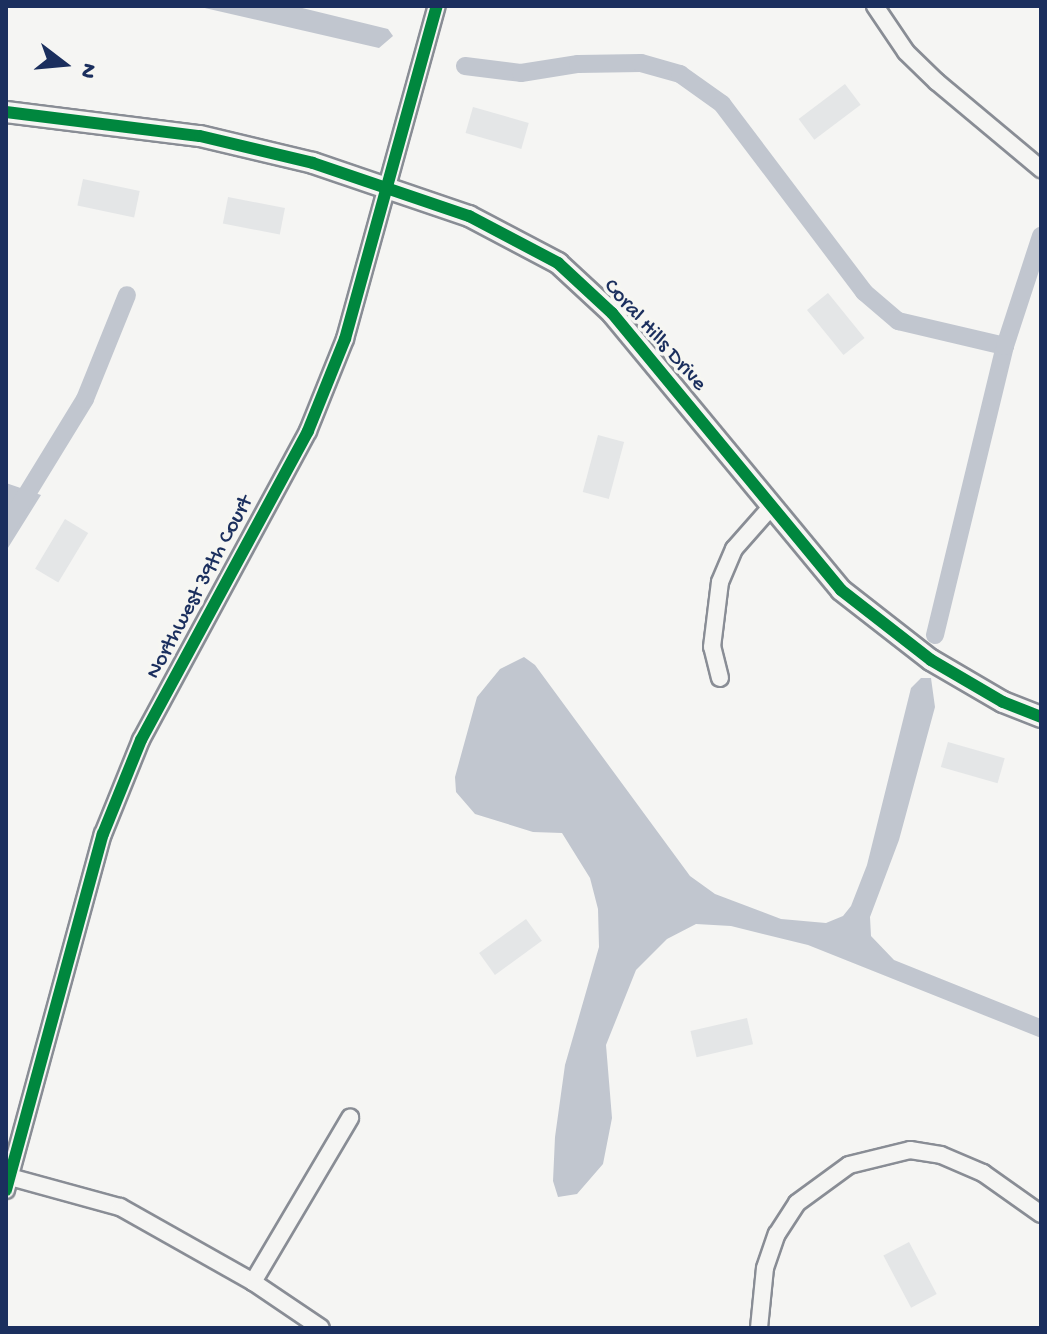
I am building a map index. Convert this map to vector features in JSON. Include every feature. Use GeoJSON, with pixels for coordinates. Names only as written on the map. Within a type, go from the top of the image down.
{"type":"FeatureCollection","features":[{"type":"Feature","properties":{"kind":"street","name":"Northwest 39th Court"},"geometry":{"type":"LineString","coordinates":[[8,1184],[103,834],[141,740],[308,431],[345,339],[437,6]]}},
{"type":"Feature","properties":{"kind":"street"},"geometry":{"type":"LineString","coordinates":[[875,6],[906,52],[1041,169]]}},
{"type":"Feature","properties":{"kind":"street","name":"Coral Hills Drive"},"geometry":{"type":"LineString","coordinates":[[6,112],[200,136],[389,184],[469,216],[558,263],[612,313],[841,590],[931,660],[1003,702],[1041,717]]}},
{"type":"Feature","properties":{"kind":"street"},"geometry":{"type":"LineString","coordinates":[[720,678],[712,647],[720,582],[734,549],[771,507]]}},
{"type":"Feature","properties":{"kind":"street"},"geometry":{"type":"LineString","coordinates":[[253,1282],[350,1118]]}},
{"type":"Feature","properties":{"kind":"street"},"geometry":{"type":"LineString","coordinates":[[759,1328],[765,1268],[777,1234],[797,1203],[849,1165],[910,1150],[941,1155],[983,1173],[1041,1214]]}},
{"type":"Feature","properties":{"kind":"street"},"geometry":{"type":"LineString","coordinates":[[8,1184],[120,1207],[253,1282],[321,1328]]}},
{"type":"Feature","properties":{"kind":"shaded area"},"geometry":{"type":"Polygon","coordinates":[[[196,6],[294,6],[388,29],[393,36],[379,48],[196,6]]]}},
{"type":"Feature","properties":{"kind":"shaded area"},"geometry":{"type":"Polygon","coordinates":[[[845,84],[861,105],[814,140],[799,119],[845,84]]]}},
{"type":"Feature","properties":{"kind":"shaded area"},"geometry":{"type":"Polygon","coordinates":[[[473,107],[529,123],[521,149],[466,133],[473,107]]]}},
{"type":"Feature","properties":{"kind":"shaded area"},"geometry":{"type":"Polygon","coordinates":[[[83,179],[140,191],[134,217],[77,205],[83,179]]]}},
{"type":"Feature","properties":{"kind":"shaded area"},"geometry":{"type":"Polygon","coordinates":[[[228,197],[285,208],[280,235],[223,224],[228,197]]]}},
{"type":"Feature","properties":{"kind":"shaded area"},"geometry":{"type":"Polygon","coordinates":[[[828,293],[865,338],[844,355],[807,310],[828,293]]]}},
{"type":"Feature","properties":{"kind":"shaded area"},"geometry":{"type":"Polygon","coordinates":[[[598,435],[624,442],[609,499],[583,492],[598,435]]]}},
{"type":"Feature","properties":{"kind":"shaded area"},"geometry":{"type":"Polygon","coordinates":[[[6,483],[41,495],[6,551],[6,483]]]}},
{"type":"Feature","properties":{"kind":"shaded area"},"geometry":{"type":"Polygon","coordinates":[[[65,519],[88,533],[58,583],[35,569],[65,519]]]}},
{"type":"Feature","properties":{"kind":"shaded area"},"geometry":{"type":"Polygon","coordinates":[[[524,657],[535,665],[690,876],[715,894],[781,919],[826,923],[843,916],[851,906],[867,865],[911,688],[921,678],[931,678],[935,707],[899,840],[870,917],[871,936],[894,960],[1041,1019],[1041,1038],[808,945],[731,926],[696,924],[667,939],[636,970],[606,1045],[612,1118],[603,1164],[577,1194],[558,1197],[553,1181],[555,1137],[565,1065],[599,947],[598,909],[590,878],[562,833],[533,832],[475,814],[456,792],[455,777],[477,697],[500,669],[524,657]]]}},
{"type":"Feature","properties":{"kind":"shaded area"},"geometry":{"type":"Polygon","coordinates":[[[948,742],[1005,758],[998,783],[941,767],[948,742]]]}},
{"type":"Feature","properties":{"kind":"shaded area"},"geometry":{"type":"Polygon","coordinates":[[[526,919],[542,941],[495,975],[479,953],[526,919]]]}},
{"type":"Feature","properties":{"kind":"shaded area"},"geometry":{"type":"Polygon","coordinates":[[[747,1018],[753,1044],[697,1057],[690,1031],[747,1018]]]}},
{"type":"Feature","properties":{"kind":"shaded area"},"geometry":{"type":"Polygon","coordinates":[[[909,1242],[937,1294],[911,1308],[883,1256],[909,1242]]]}},
{"type":"Feature","properties":{"kind":"waterway"},"geometry":{"type":"LineString","coordinates":[[465,66],[521,73],[578,64],[641,63],[680,74],[722,104],[864,292],[898,321],[1005,346]]}},
{"type":"Feature","properties":{"kind":"waterway"},"geometry":{"type":"LineString","coordinates":[[935,635],[1005,346],[1041,236]]}},
{"type":"Feature","properties":{"kind":"waterway"},"geometry":{"type":"LineString","coordinates":[[6,528],[85,399],[127,295]]}},
{"type":"Feature","properties":{"kind":"cycle path"},"geometry":{"type":"LineString","coordinates":[[6,1190],[103,834],[141,740],[308,431],[345,339],[437,6]]}},
{"type":"Feature","properties":{"kind":"cycle path"},"geometry":{"type":"LineString","coordinates":[[6,112],[200,136],[313,163],[469,216],[558,263],[612,313],[841,590],[931,660],[1003,702],[1041,717]]}}]}
